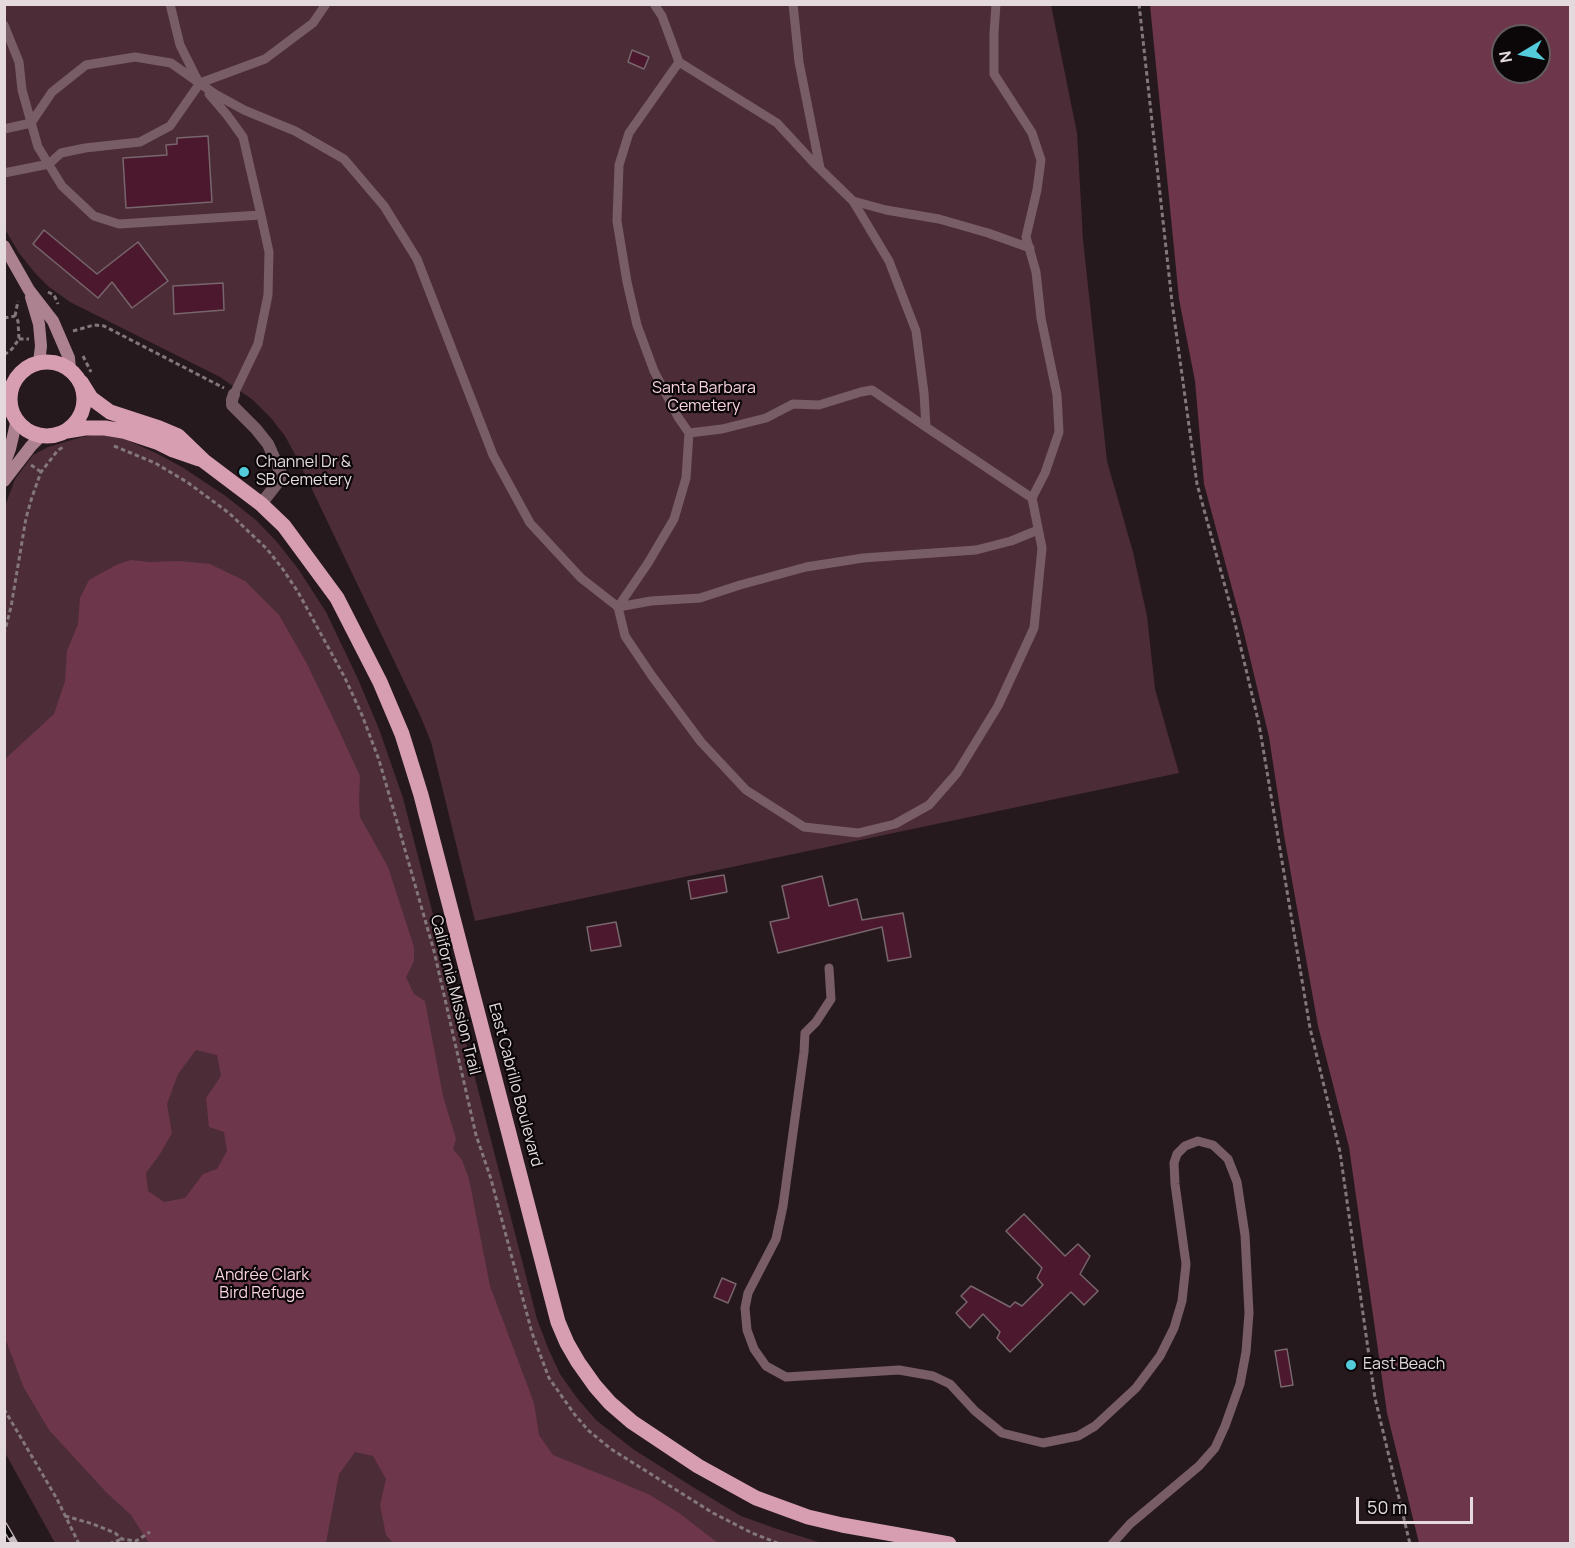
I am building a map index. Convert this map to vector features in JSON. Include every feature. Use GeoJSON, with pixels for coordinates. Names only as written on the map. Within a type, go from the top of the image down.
{"type":"FeatureCollection","features":[{"type":"Feature","properties":{"kind":"main road"},"geometry":{"type":"LineString","coordinates":[[4,372],[35,364],[50,362],[70,369],[76,375],[81,382],[84,404],[68,437],[42,436],[29,432],[21,425],[8,401],[22,371],[35,364]]}},
{"type":"Feature","properties":{"kind":"main road","name":"East Cabrillo Boulevard"},"geometry":{"type":"LineString","coordinates":[[81,382],[91,398],[110,412],[178,436],[204,461],[261,504],[284,526],[337,598],[380,682],[402,734],[421,795],[558,1323],[578,1362],[595,1386],[632,1422],[698,1466],[756,1498],[808,1517],[949,1544]]}},
{"type":"Feature","properties":{"kind":"main road","name":"East Cabrillo Boulevard"},"geometry":{"type":"LineString","coordinates":[[68,437],[95,428],[123,431],[204,461]]}},
{"type":"Feature","properties":{"kind":"street"},"geometry":{"type":"LineString","coordinates":[[4,246],[29,290],[53,321],[69,358],[70,369]]}},
{"type":"Feature","properties":{"kind":"street"},"geometry":{"type":"LineString","coordinates":[[29,290],[39,324],[41,346],[35,364]]}},
{"type":"Feature","properties":{"kind":"street"},"geometry":{"type":"LineString","coordinates":[[230,391],[232,405],[268,444],[280,471],[279,481],[261,504]]}},
{"type":"Feature","properties":{"kind":"street"},"geometry":{"type":"LineString","coordinates":[[4,465],[17,419]]}},
{"type":"Feature","properties":{"kind":"street"},"geometry":{"type":"LineString","coordinates":[[4,481],[31,446],[42,436]]}},
{"type":"Feature","properties":{"kind":"lane"},"geometry":{"type":"LineString","coordinates":[[170,4],[180,45],[200,83],[228,115],[243,137],[269,252],[268,295],[258,344],[230,391]]}},
{"type":"Feature","properties":{"kind":"lane"},"geometry":{"type":"LineString","coordinates":[[4,173],[49,164],[61,153],[85,147],[140,142],[170,126],[200,83],[265,59],[313,24],[326,4]]}},
{"type":"Feature","properties":{"kind":"lane"},"geometry":{"type":"LineString","coordinates":[[654,4],[662,16],[679,62],[777,123],[853,201],[889,261],[916,331],[926,427]]}},
{"type":"Feature","properties":{"kind":"lane"},"geometry":{"type":"LineString","coordinates":[[793,4],[799,62],[820,168]]}},
{"type":"Feature","properties":{"kind":"lane"},"geometry":{"type":"LineString","coordinates":[[4,129],[31,123],[52,92],[86,65],[135,57],[171,63],[215,94],[244,110],[295,131],[344,159],[384,206],[417,260],[493,455],[530,523],[582,578],[618,607],[625,636],[652,676],[701,742],[746,790],[804,827],[858,833],[896,824],[929,805],[957,773],[998,706],[1034,628],[1042,548],[1032,498],[1045,473],[1059,432],[1057,395],[1041,318],[1036,272],[1026,237],[1037,190],[1041,160],[1032,133],[994,74],[996,4]]}},
{"type":"Feature","properties":{"kind":"lane"},"geometry":{"type":"LineString","coordinates":[[4,25],[19,62],[22,90],[38,147],[62,186],[94,216],[119,224],[261,215]]}},
{"type":"Feature","properties":{"kind":"lane"},"geometry":{"type":"LineString","coordinates":[[618,607],[674,519],[686,478],[689,433],[654,371],[637,325],[617,221],[619,165],[629,133],[679,62]]}},
{"type":"Feature","properties":{"kind":"lane"},"geometry":{"type":"LineString","coordinates":[[853,201],[886,210],[939,219],[1030,248]]}},
{"type":"Feature","properties":{"kind":"lane"},"geometry":{"type":"LineString","coordinates":[[689,433],[723,429],[766,418],[793,404],[819,405],[872,390],[1032,498]]}},
{"type":"Feature","properties":{"kind":"lane"},"geometry":{"type":"LineString","coordinates":[[618,607],[700,598],[806,567],[852,560],[976,550],[1011,541],[1038,530]]}},
{"type":"Feature","properties":{"kind":"lane"},"geometry":{"type":"LineString","coordinates":[[829,968],[831,999],[816,1022],[804,1033],[804,1052],[783,1206],[776,1239],[748,1293],[745,1308],[747,1330],[754,1349],[766,1366],[786,1377],[899,1370],[933,1376],[950,1384],[975,1411],[1002,1433],[1043,1443],[1077,1436],[1095,1426],[1136,1388],[1160,1356],[1174,1328],[1182,1301],[1186,1264],[1175,1184],[1174,1163],[1177,1154],[1185,1146],[1198,1141],[1213,1145],[1228,1159],[1237,1182],[1245,1235],[1249,1313],[1246,1352],[1240,1384],[1226,1426],[1215,1448],[1199,1466],[1130,1524],[1112,1544]]}},
{"type":"Feature","properties":{"kind":"path"},"geometry":{"type":"LineString","coordinates":[[1139,4],[1172,302],[1197,484],[1234,619],[1259,724],[1310,1028],[1340,1152],[1375,1398],[1410,1544]]}},
{"type":"Feature","properties":{"kind":"path"},"geometry":{"type":"LineString","coordinates":[[4,318],[15,316],[18,321],[19,339],[12,350],[4,356]]}},
{"type":"Feature","properties":{"kind":"path"},"geometry":{"type":"LineString","coordinates":[[66,334],[94,325],[104,326],[230,391]]}},
{"type":"Feature","properties":{"kind":"path"},"geometry":{"type":"LineString","coordinates":[[4,634],[32,496],[41,472],[68,437]]}},
{"type":"Feature","properties":{"kind":"path","name":"California Mission Trail"},"geometry":{"type":"LineString","coordinates":[[111,445],[155,463],[187,483],[229,513],[267,549],[298,592],[345,678],[370,737],[393,808],[434,951],[476,1135],[496,1199],[532,1333],[549,1378],[575,1415],[589,1431],[611,1449],[713,1513],[780,1544]]}},
{"type":"Feature","properties":{"kind":"path"},"geometry":{"type":"LineString","coordinates":[[4,1409],[79,1544]]}},
{"type":"Feature","properties":{"kind":"path"},"geometry":{"type":"LineString","coordinates":[[65,1516],[108,1530],[122,1539]]}},
{"type":"Feature","properties":{"kind":"path"},"geometry":{"type":"LineString","coordinates":[[109,1544],[122,1539],[136,1541],[150,1532]]}},
{"type":"Feature","properties":{"kind":"green space","name":"Santa Barbara Cemetery"},"geometry":{"type":"Polygon","coordinates":[[[5,5],[1051,5],[1077,133],[1083,240],[1107,461],[1133,552],[1147,616],[1155,689],[1179,773],[475,921],[431,742],[285,436],[253,400],[220,377],[70,302],[49,287],[19,253],[6,231],[5,5]]]}},
{"type":"Feature","properties":{"kind":"green space","name":"Andrée Clark Bird Refuge"},"geometry":{"type":"Polygon","coordinates":[[[98,434],[120,437],[156,453],[227,497],[257,521],[277,542],[299,570],[326,612],[379,729],[403,798],[537,1319],[560,1374],[596,1420],[633,1449],[741,1516],[822,1543],[55,1543],[4,1451],[4,509],[15,479],[33,455],[48,447],[98,434]]]}},
{"type":"Feature","properties":{"kind":"shaded area"},"geometry":{"type":"Polygon","coordinates":[[[1150,5],[1570,5],[1570,1543],[1419,1543],[1387,1413],[1349,1147],[1318,1026],[1269,737],[1204,484],[1195,381],[1179,299],[1150,5]]]}},
{"type":"Feature","properties":{"kind":"shaded area","name":"Andrée Clark Bird Refuge"},"geometry":{"type":"Polygon","coordinates":[[[131,560],[210,564],[245,581],[279,615],[306,662],[360,776],[360,817],[388,867],[414,947],[414,961],[406,977],[414,994],[425,1001],[443,1096],[456,1139],[453,1149],[462,1160],[469,1179],[490,1286],[534,1403],[539,1435],[553,1455],[650,1495],[679,1513],[718,1543],[393,1543],[386,1535],[380,1505],[386,1479],[373,1456],[355,1452],[339,1474],[326,1543],[149,1543],[131,1515],[107,1493],[49,1430],[24,1388],[5,1338],[5,759],[54,714],[65,681],[67,651],[78,624],[80,598],[89,580],[116,565],[131,560]],[[196,1050],[178,1074],[167,1104],[172,1133],[146,1173],[148,1191],[164,1202],[185,1198],[203,1174],[217,1169],[227,1151],[224,1132],[209,1127],[206,1098],[221,1076],[217,1055],[196,1050]]]}},
{"type":"Feature","properties":{"kind":"building"},"geometry":{"type":"Polygon","coordinates":[[[632,50],[649,57],[644,69],[628,62],[632,50]]]}},
{"type":"Feature","properties":{"kind":"building"},"geometry":{"type":"Polygon","coordinates":[[[208,136],[212,202],[126,208],[123,158],[167,155],[166,145],[177,144],[177,138],[208,136]]]}},
{"type":"Feature","properties":{"kind":"building"},"geometry":{"type":"Polygon","coordinates":[[[44,230],[97,274],[138,242],[168,281],[132,308],[112,282],[98,298],[33,244],[44,230]]]}},
{"type":"Feature","properties":{"kind":"building"},"geometry":{"type":"Polygon","coordinates":[[[223,283],[224,310],[174,314],[173,286],[223,283]]]}},
{"type":"Feature","properties":{"kind":"building"},"geometry":{"type":"Polygon","coordinates":[[[724,875],[727,892],[691,899],[688,881],[724,875]]]}},
{"type":"Feature","properties":{"kind":"building"},"geometry":{"type":"Polygon","coordinates":[[[822,876],[829,906],[857,899],[862,920],[903,913],[911,957],[888,961],[882,927],[778,953],[770,922],[789,918],[782,886],[822,876]]]}},
{"type":"Feature","properties":{"kind":"building"},"geometry":{"type":"Polygon","coordinates":[[[616,922],[621,946],[591,951],[587,927],[616,922]]]}},
{"type":"Feature","properties":{"kind":"building"},"geometry":{"type":"Polygon","coordinates":[[[1024,1214],[1065,1256],[1078,1244],[1090,1256],[1080,1274],[1098,1291],[1084,1305],[1071,1292],[1010,1352],[997,1338],[1000,1332],[983,1314],[970,1328],[956,1313],[967,1302],[961,1296],[971,1286],[1010,1307],[1015,1302],[1022,1306],[1043,1285],[1037,1278],[1042,1268],[1006,1231],[1024,1214]]]}},
{"type":"Feature","properties":{"kind":"building"},"geometry":{"type":"Polygon","coordinates":[[[722,1278],[736,1284],[728,1303],[714,1297],[722,1278]]]}},
{"type":"Feature","properties":{"kind":"building"},"geometry":{"type":"Polygon","coordinates":[[[1287,1349],[1293,1385],[1281,1387],[1275,1351],[1287,1349]]]}},
{"type":"Feature","properties":{"kind":"railway"},"geometry":{"type":"LineString","coordinates":[[4,1525],[15,1544]]}},
{"type":"Feature","properties":{"kind":"place","name":"Channel Dr & SB Cemetery"},"geometry":{"type":"Point","coordinates":[244,472]}},
{"type":"Feature","properties":{"kind":"place","name":"East Beach"},"geometry":{"type":"Point","coordinates":[1351,1365]}}]}
